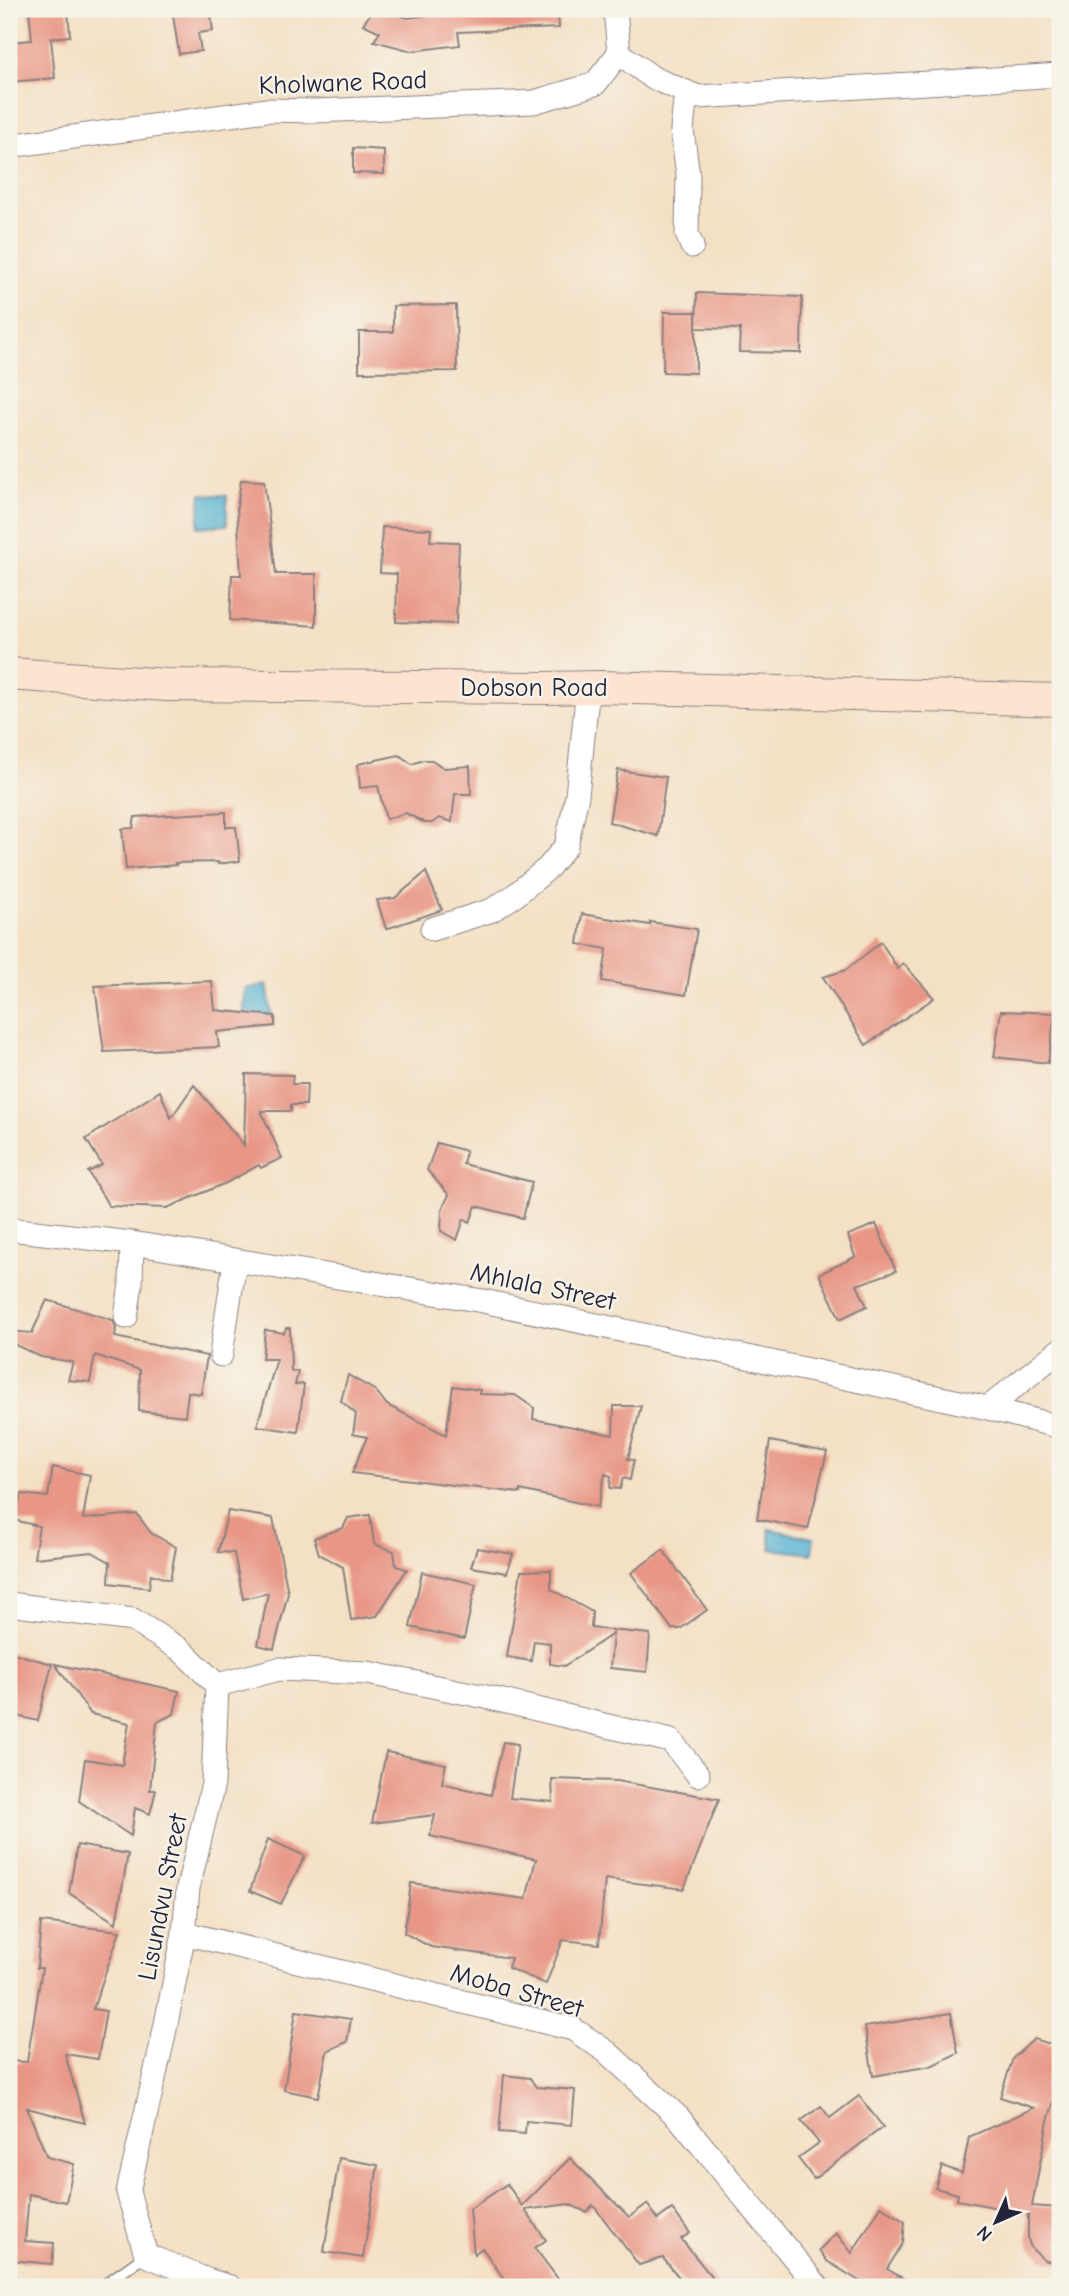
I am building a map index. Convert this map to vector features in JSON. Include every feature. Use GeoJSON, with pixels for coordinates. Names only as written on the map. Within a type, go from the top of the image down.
{"type":"FeatureCollection","features":[{"type":"Feature","properties":{"kind":"street"},"geometry":{"type":"LineString","coordinates":[[615,9],[619,53],[653,78],[698,97],[1060,75]]}},
{"type":"Feature","properties":{"kind":"street","name":"Kholwane Road"},"geometry":{"type":"LineString","coordinates":[[9,146],[267,110],[315,111],[534,102],[594,84],[619,53]]}},
{"type":"Feature","properties":{"kind":"street"},"geometry":{"type":"LineString","coordinates":[[686,92],[682,131],[688,175],[687,234],[692,246]]}},
{"type":"Feature","properties":{"kind":"street","name":"Dobson Road"},"geometry":{"type":"LineString","coordinates":[[9,674],[167,685],[588,687],[1060,701]]}},
{"type":"Feature","properties":{"kind":"street"},"geometry":{"type":"LineString","coordinates":[[432,929],[492,910],[548,868],[566,846],[577,796],[588,687]]}},
{"type":"Feature","properties":{"kind":"street","name":"Mhlala Street"},"geometry":{"type":"LineString","coordinates":[[9,1229],[132,1243],[483,1301],[988,1408],[1060,1427]]}},
{"type":"Feature","properties":{"kind":"street"},"geometry":{"type":"LineString","coordinates":[[126,1317],[131,1284],[132,1243]]}},
{"type":"Feature","properties":{"kind":"street"},"geometry":{"type":"LineString","coordinates":[[221,1355],[235,1261]]}},
{"type":"Feature","properties":{"kind":"street"},"geometry":{"type":"LineString","coordinates":[[988,1408],[1060,1350]]}},
{"type":"Feature","properties":{"kind":"street"},"geometry":{"type":"LineString","coordinates":[[9,1604],[134,1620],[181,1650],[217,1685],[279,1669],[368,1673],[477,1695],[671,1741],[698,1775]]}},
{"type":"Feature","properties":{"kind":"street","name":"Lisundvu Street"},"geometry":{"type":"LineString","coordinates":[[146,2255],[128,2192],[184,1933],[188,1888],[213,1784],[217,1685]]}},
{"type":"Feature","properties":{"kind":"street","name":"Moba Street"},"geometry":{"type":"LineString","coordinates":[[184,1933],[573,2029],[607,2052],[679,2118],[818,2287]]}},
{"type":"Feature","properties":{"kind":"street"},"geometry":{"type":"LineString","coordinates":[[146,2255],[230,2287]]}},
{"type":"Feature","properties":{"kind":"lane"},"geometry":{"type":"LineString","coordinates":[[101,2287],[146,2255]]}},
{"type":"Feature","properties":{"kind":"water"},"geometry":{"type":"Polygon","coordinates":[[[201,494],[227,496],[227,525],[198,527],[201,494]]]}},
{"type":"Feature","properties":{"kind":"water"},"geometry":{"type":"Polygon","coordinates":[[[267,984],[273,1025],[243,1028],[245,989],[267,984]]]}},
{"type":"Feature","properties":{"kind":"water"},"geometry":{"type":"Polygon","coordinates":[[[769,1529],[814,1538],[812,1554],[771,1549],[769,1529]]]}},
{"type":"Feature","properties":{"kind":"building"},"geometry":{"type":"Polygon","coordinates":[[[29,9],[68,9],[70,36],[51,38],[55,78],[10,82],[9,42],[32,40],[29,9]]]}},
{"type":"Feature","properties":{"kind":"building"},"geometry":{"type":"Polygon","coordinates":[[[172,9],[210,9],[213,31],[198,33],[201,51],[179,54],[172,9]]]}},
{"type":"Feature","properties":{"kind":"building"},"geometry":{"type":"Polygon","coordinates":[[[374,9],[408,18],[474,9],[558,9],[559,28],[458,32],[460,45],[412,51],[374,41],[380,32],[363,24],[374,9]]]}},
{"type":"Feature","properties":{"kind":"building"},"geometry":{"type":"Polygon","coordinates":[[[353,148],[384,150],[384,174],[353,173],[353,148]]]}},
{"type":"Feature","properties":{"kind":"building"},"geometry":{"type":"Polygon","coordinates":[[[697,293],[802,297],[801,353],[739,352],[740,329],[696,328],[697,293]]]}},
{"type":"Feature","properties":{"kind":"building"},"geometry":{"type":"Polygon","coordinates":[[[456,305],[457,371],[359,372],[359,332],[393,332],[393,306],[456,305]]]}},
{"type":"Feature","properties":{"kind":"building"},"geometry":{"type":"Polygon","coordinates":[[[664,312],[696,312],[696,373],[663,372],[664,312]]]}},
{"type":"Feature","properties":{"kind":"building"},"geometry":{"type":"Polygon","coordinates":[[[241,480],[264,481],[276,574],[316,574],[316,626],[230,620],[232,575],[241,575],[237,507],[241,480]]]}},
{"type":"Feature","properties":{"kind":"building"},"geometry":{"type":"Polygon","coordinates":[[[382,527],[431,529],[430,541],[459,542],[456,624],[396,622],[397,574],[380,573],[382,527]]]}},
{"type":"Feature","properties":{"kind":"building"},"geometry":{"type":"Polygon","coordinates":[[[399,755],[412,764],[432,760],[444,768],[470,766],[471,794],[455,794],[452,822],[439,818],[432,823],[425,823],[406,813],[386,819],[378,786],[360,788],[358,764],[399,755]]]}},
{"type":"Feature","properties":{"kind":"building"},"geometry":{"type":"Polygon","coordinates":[[[618,770],[666,777],[658,836],[609,822],[618,770]]]}},
{"type":"Feature","properties":{"kind":"building"},"geometry":{"type":"Polygon","coordinates":[[[226,812],[226,827],[236,827],[240,861],[218,864],[175,863],[176,865],[126,869],[122,829],[133,828],[135,817],[226,812]]]}},
{"type":"Feature","properties":{"kind":"building"},"geometry":{"type":"Polygon","coordinates":[[[426,872],[442,910],[386,929],[377,900],[395,898],[426,872]]]}},
{"type":"Feature","properties":{"kind":"building"},"geometry":{"type":"Polygon","coordinates":[[[582,914],[650,925],[650,922],[697,929],[686,995],[602,981],[607,949],[578,944],[582,914]]]}},
{"type":"Feature","properties":{"kind":"building"},"geometry":{"type":"Polygon","coordinates":[[[881,942],[898,969],[903,963],[934,998],[866,1045],[823,977],[846,970],[881,942]]]}},
{"type":"Feature","properties":{"kind":"building"},"geometry":{"type":"Polygon","coordinates":[[[212,981],[215,1010],[275,1016],[275,1026],[217,1032],[219,1047],[104,1052],[95,986],[212,981]]]}},
{"type":"Feature","properties":{"kind":"building"},"geometry":{"type":"Polygon","coordinates":[[[1001,1011],[1055,1013],[1048,1063],[994,1057],[1001,1011]]]}},
{"type":"Feature","properties":{"kind":"building"},"geometry":{"type":"Polygon","coordinates":[[[246,1074],[293,1075],[292,1084],[307,1084],[306,1105],[291,1105],[291,1111],[261,1111],[282,1158],[261,1168],[259,1165],[226,1183],[167,1208],[109,1206],[88,1172],[102,1165],[86,1139],[160,1091],[171,1118],[194,1085],[244,1145],[246,1074]]]}},
{"type":"Feature","properties":{"kind":"building"},"geometry":{"type":"Polygon","coordinates":[[[437,1143],[466,1151],[463,1164],[532,1182],[523,1218],[476,1206],[470,1222],[464,1219],[457,1240],[441,1231],[442,1209],[449,1195],[427,1170],[437,1143]]]}},
{"type":"Feature","properties":{"kind":"building"},"geometry":{"type":"Polygon","coordinates":[[[876,1224],[896,1271],[857,1285],[867,1306],[840,1319],[819,1274],[855,1257],[848,1235],[876,1224]]]}},
{"type":"Feature","properties":{"kind":"building"},"geometry":{"type":"Polygon","coordinates":[[[47,1300],[113,1320],[116,1327],[115,1337],[207,1356],[201,1394],[188,1392],[185,1416],[139,1411],[140,1370],[95,1355],[90,1382],[68,1380],[73,1362],[41,1357],[9,1342],[9,1331],[32,1333],[47,1300]]]}},
{"type":"Feature","properties":{"kind":"building"},"geometry":{"type":"Polygon","coordinates":[[[286,1328],[290,1328],[291,1371],[298,1371],[295,1385],[304,1384],[298,1432],[257,1426],[277,1359],[262,1359],[265,1330],[284,1333],[286,1328]]]}},
{"type":"Feature","properties":{"kind":"building"},"geometry":{"type":"Polygon","coordinates":[[[348,1375],[376,1391],[387,1405],[446,1435],[453,1386],[480,1390],[479,1394],[515,1395],[534,1408],[533,1419],[613,1435],[614,1406],[641,1406],[628,1459],[634,1460],[630,1480],[623,1478],[620,1489],[610,1488],[611,1476],[605,1474],[598,1507],[520,1490],[520,1493],[352,1473],[367,1437],[353,1434],[356,1414],[341,1401],[348,1375]]]}},
{"type":"Feature","properties":{"kind":"building"},"geometry":{"type":"Polygon","coordinates":[[[770,1441],[827,1452],[808,1529],[757,1519],[770,1441]]]}},
{"type":"Feature","properties":{"kind":"building"},"geometry":{"type":"Polygon","coordinates":[[[53,1467],[90,1475],[83,1519],[137,1514],[151,1533],[176,1547],[170,1580],[151,1574],[149,1588],[109,1583],[110,1562],[92,1552],[34,1558],[39,1526],[13,1520],[22,1494],[48,1497],[53,1467]]]}},
{"type":"Feature","properties":{"kind":"building"},"geometry":{"type":"Polygon","coordinates":[[[228,1511],[273,1518],[288,1593],[274,1649],[258,1645],[268,1593],[243,1599],[234,1553],[218,1552],[228,1511]]]}},
{"type":"Feature","properties":{"kind":"building"},"geometry":{"type":"Polygon","coordinates":[[[370,1515],[374,1544],[394,1551],[396,1566],[407,1569],[377,1616],[351,1620],[343,1567],[319,1554],[314,1538],[343,1528],[348,1518],[370,1515]]]}},
{"type":"Feature","properties":{"kind":"building"},"geometry":{"type":"Polygon","coordinates":[[[477,1548],[513,1554],[507,1573],[471,1567],[477,1548]]]}},
{"type":"Feature","properties":{"kind":"building"},"geometry":{"type":"Polygon","coordinates":[[[663,1550],[707,1610],[680,1629],[672,1629],[631,1573],[663,1550]]]}},
{"type":"Feature","properties":{"kind":"building"},"geometry":{"type":"Polygon","coordinates":[[[551,1570],[551,1589],[592,1612],[591,1628],[650,1634],[647,1672],[610,1668],[613,1634],[564,1666],[550,1664],[550,1643],[534,1641],[531,1661],[507,1657],[521,1571],[551,1570]]]}},
{"type":"Feature","properties":{"kind":"building"},"geometry":{"type":"Polygon","coordinates":[[[422,1572],[476,1584],[464,1639],[410,1627],[422,1572]]]}},
{"type":"Feature","properties":{"kind":"building"},"geometry":{"type":"Polygon","coordinates":[[[9,1652],[52,1664],[38,1721],[9,1714],[9,1652]]]}},
{"type":"Feature","properties":{"kind":"building"},"geometry":{"type":"Polygon","coordinates":[[[55,1664],[179,1691],[174,1714],[157,1722],[150,1790],[156,1790],[150,1814],[135,1808],[131,1836],[79,1801],[85,1759],[122,1765],[129,1723],[91,1714],[55,1664]]]}},
{"type":"Feature","properties":{"kind":"building"},"geometry":{"type":"Polygon","coordinates":[[[503,1742],[518,1744],[510,1798],[553,1802],[552,1779],[617,1781],[719,1799],[684,1889],[605,1879],[599,1944],[563,1940],[546,1984],[508,1968],[511,1958],[431,1947],[404,1933],[411,1883],[526,1899],[536,1859],[430,1836],[435,1815],[372,1823],[386,1752],[446,1764],[442,1783],[491,1795],[503,1742]]]}},
{"type":"Feature","properties":{"kind":"building"},"geometry":{"type":"Polygon","coordinates":[[[268,1839],[305,1856],[281,1904],[250,1891],[268,1839]]]}},
{"type":"Feature","properties":{"kind":"building"},"geometry":{"type":"Polygon","coordinates":[[[77,1845],[128,1854],[116,1923],[69,1893],[77,1845]]]}},
{"type":"Feature","properties":{"kind":"building"},"geometry":{"type":"Polygon","coordinates":[[[41,1922],[120,1931],[93,2009],[106,2011],[98,2059],[65,2054],[85,2123],[27,2108],[47,2157],[74,2164],[66,2202],[29,2194],[25,2241],[54,2243],[52,2264],[9,2260],[9,2061],[27,2062],[42,1968],[37,1968],[41,1922]]]}},
{"type":"Feature","properties":{"kind":"building"},"geometry":{"type":"Polygon","coordinates":[[[296,2011],[351,2019],[347,2042],[327,2051],[318,2097],[284,2090],[296,2011]]]}},
{"type":"Feature","properties":{"kind":"building"},"geometry":{"type":"Polygon","coordinates":[[[951,2013],[958,2053],[931,2066],[873,2076],[865,2027],[951,2013]]]}},
{"type":"Feature","properties":{"kind":"building"},"geometry":{"type":"Polygon","coordinates":[[[1034,2039],[1060,2047],[1060,2082],[1048,2121],[1032,2206],[1060,2208],[1060,2264],[1044,2260],[1031,2248],[1028,2239],[1028,2214],[957,2200],[958,2194],[935,2188],[942,2166],[962,2173],[969,2137],[1034,2108],[1000,2097],[1013,2058],[1034,2039]]]}},
{"type":"Feature","properties":{"kind":"building"},"geometry":{"type":"Polygon","coordinates":[[[504,2075],[530,2078],[536,2087],[575,2090],[572,2125],[526,2121],[525,2134],[499,2132],[504,2075]]]}},
{"type":"Feature","properties":{"kind":"building"},"geometry":{"type":"Polygon","coordinates":[[[859,2096],[883,2127],[814,2179],[798,2158],[819,2143],[801,2121],[821,2106],[830,2118],[859,2096]]]}},
{"type":"Feature","properties":{"kind":"building"},"geometry":{"type":"Polygon","coordinates":[[[339,2158],[378,2165],[363,2258],[324,2252],[339,2158]]]}},
{"type":"Feature","properties":{"kind":"building"},"geometry":{"type":"Polygon","coordinates":[[[570,2158],[629,2217],[647,2204],[658,2219],[672,2209],[690,2233],[681,2239],[720,2287],[687,2287],[663,2258],[639,2265],[593,2205],[586,2212],[569,2204],[525,2210],[546,2240],[535,2248],[564,2287],[510,2287],[482,2248],[474,2254],[470,2209],[507,2184],[522,2206],[570,2158]]]}},
{"type":"Feature","properties":{"kind":"building"},"geometry":{"type":"Polygon","coordinates":[[[881,2206],[905,2222],[903,2243],[887,2269],[918,2287],[869,2287],[827,2261],[819,2250],[836,2233],[852,2253],[881,2206]]]}}]}
